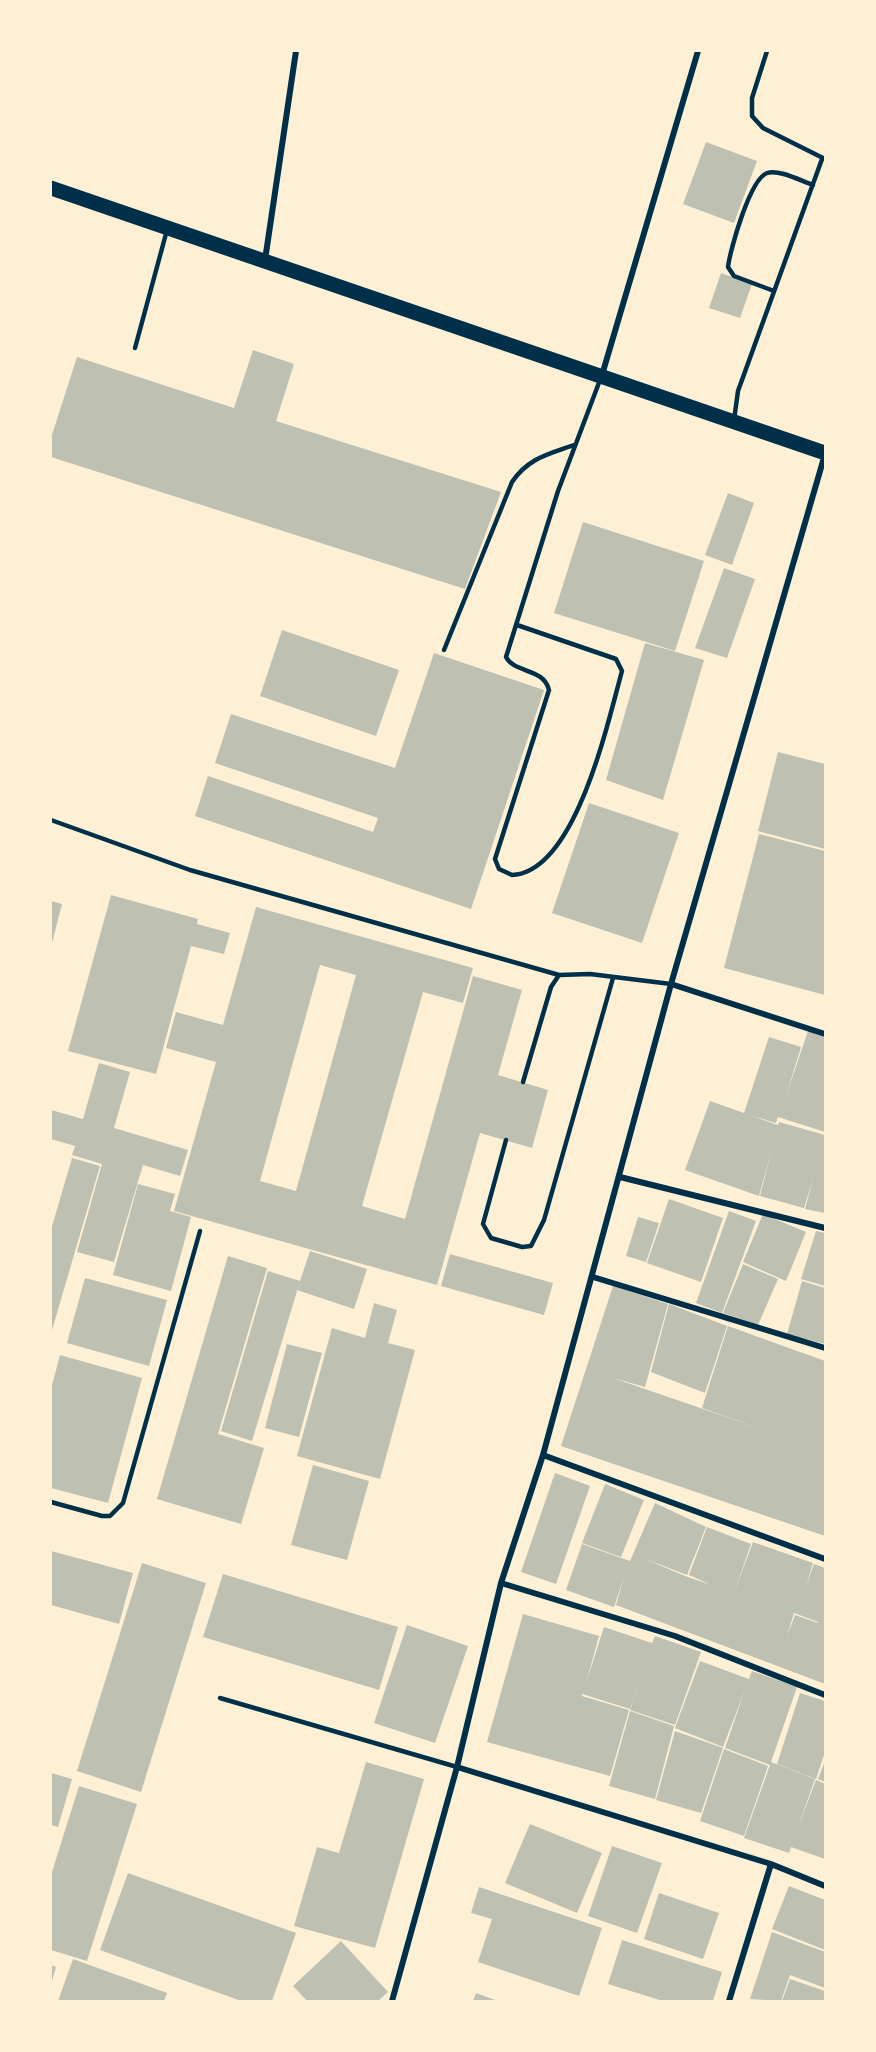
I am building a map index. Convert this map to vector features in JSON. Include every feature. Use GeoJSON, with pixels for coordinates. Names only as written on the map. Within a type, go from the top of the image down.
{"type":"FeatureCollection","features":[{"type":"Feature","properties":{"kind":"main road"},"geometry":{"type":"LineString","coordinates":[[51,188],[825,453]]}},
{"type":"Feature","properties":{"kind":"street"},"geometry":{"type":"LineString","coordinates":[[265,260],[296,51]]}},
{"type":"Feature","properties":{"kind":"street"},"geometry":{"type":"LineString","coordinates":[[601,377],[698,51]]}},
{"type":"Feature","properties":{"kind":"street"},"geometry":{"type":"LineString","coordinates":[[392,2001],[457,1767],[501,1583],[543,1455],[672,984],[825,453]]}},
{"type":"Feature","properties":{"kind":"street"},"geometry":{"type":"LineString","coordinates":[[672,984],[825,1034]]}},
{"type":"Feature","properties":{"kind":"street"},"geometry":{"type":"LineString","coordinates":[[620,1177],[825,1228]]}},
{"type":"Feature","properties":{"kind":"street"},"geometry":{"type":"LineString","coordinates":[[593,1277],[825,1348]]}},
{"type":"Feature","properties":{"kind":"street"},"geometry":{"type":"LineString","coordinates":[[543,1455],[825,1559]]}},
{"type":"Feature","properties":{"kind":"street"},"geometry":{"type":"LineString","coordinates":[[501,1583],[675,1636],[825,1695]]}},
{"type":"Feature","properties":{"kind":"street"},"geometry":{"type":"LineString","coordinates":[[457,1767],[771,1864],[825,1886]]}},
{"type":"Feature","properties":{"kind":"street"},"geometry":{"type":"LineString","coordinates":[[729,2001],[771,1864]]}},
{"type":"Feature","properties":{"kind":"lane"},"geometry":{"type":"LineString","coordinates":[[733,422],[738,391],[824,159],[763,128],[752,116],[752,98],[767,51]]}},
{"type":"Feature","properties":{"kind":"lane"},"geometry":{"type":"LineString","coordinates":[[774,291],[734,276],[728,267],[753,188],[762,176],[774,173],[813,185]]}},
{"type":"Feature","properties":{"kind":"lane"},"geometry":{"type":"LineString","coordinates":[[135,348],[168,228]]}},
{"type":"Feature","properties":{"kind":"lane"},"geometry":{"type":"LineString","coordinates":[[517,626],[616,659],[622,671],[596,763],[566,832],[545,858],[531,869],[512,875],[499,868],[495,859],[549,690],[539,675],[506,660],[574,445],[601,377]]}},
{"type":"Feature","properties":{"kind":"lane"},"geometry":{"type":"LineString","coordinates":[[444,650],[512,482],[527,464],[535,459],[574,445]]}},
{"type":"Feature","properties":{"kind":"lane"},"geometry":{"type":"LineString","coordinates":[[51,820],[190,870],[559,975],[584,973],[672,984]]}},
{"type":"Feature","properties":{"kind":"lane"},"geometry":{"type":"LineString","coordinates":[[523,1082],[551,987],[559,975]]}},
{"type":"Feature","properties":{"kind":"lane"},"geometry":{"type":"LineString","coordinates":[[506,1140],[483,1224],[488,1234],[496,1240],[531,1246],[544,1220],[613,978]]}},
{"type":"Feature","properties":{"kind":"lane"},"geometry":{"type":"LineString","coordinates":[[51,1502],[102,1516],[110,1516],[123,1503],[200,1231]]}},
{"type":"Feature","properties":{"kind":"lane"},"geometry":{"type":"LineString","coordinates":[[220,1698],[457,1767]]}},
{"type":"Feature","properties":{"kind":"building"},"geometry":{"type":"Polygon","coordinates":[[[706,142],[757,161],[734,223],[683,204],[706,142]]]}},
{"type":"Feature","properties":{"kind":"building"},"geometry":{"type":"Polygon","coordinates":[[[721,273],[752,284],[740,318],[709,308],[721,273]]]}},
{"type":"Feature","properties":{"kind":"building"},"geometry":{"type":"Polygon","coordinates":[[[253,350],[294,364],[276,421],[501,492],[465,589],[51,457],[51,438],[77,357],[234,408],[253,350]]]}},
{"type":"Feature","properties":{"kind":"building"},"geometry":{"type":"Polygon","coordinates":[[[728,493],[754,503],[732,565],[705,555],[728,493]]]}},
{"type":"Feature","properties":{"kind":"building"},"geometry":{"type":"Polygon","coordinates":[[[583,522],[704,561],[675,651],[554,613],[583,522]]]}},
{"type":"Feature","properties":{"kind":"building"},"geometry":{"type":"Polygon","coordinates":[[[724,568],[755,579],[727,658],[695,648],[724,568]]]}},
{"type":"Feature","properties":{"kind":"building"},"geometry":{"type":"Polygon","coordinates":[[[282,630],[399,670],[376,736],[260,696],[282,630]]]}},
{"type":"Feature","properties":{"kind":"building"},"geometry":{"type":"Polygon","coordinates":[[[645,643],[704,660],[663,800],[606,780],[645,643]]]}},
{"type":"Feature","properties":{"kind":"building"},"geometry":{"type":"Polygon","coordinates":[[[434,653],[544,690],[471,909],[195,816],[208,776],[373,832],[378,818],[215,763],[231,714],[395,768],[434,653]]]}},
{"type":"Feature","properties":{"kind":"building"},"geometry":{"type":"Polygon","coordinates":[[[778,752],[825,764],[825,849],[758,831],[778,752]]]}},
{"type":"Feature","properties":{"kind":"building"},"geometry":{"type":"Polygon","coordinates":[[[589,803],[679,833],[642,943],[552,913],[589,803]]]}},
{"type":"Feature","properties":{"kind":"building"},"geometry":{"type":"Polygon","coordinates":[[[759,834],[825,851],[825,995],[724,968],[759,834]]]}},
{"type":"Feature","properties":{"kind":"building"},"geometry":{"type":"Polygon","coordinates":[[[111,895],[198,919],[197,924],[230,933],[224,954],[191,946],[156,1074],[68,1051],[111,895]]]}},
{"type":"Feature","properties":{"kind":"building"},"geometry":{"type":"Polygon","coordinates":[[[51,901],[62,904],[52,943],[51,943],[51,901]]]}},
{"type":"Feature","properties":{"kind":"building"},"geometry":{"type":"Polygon","coordinates":[[[256,907],[473,968],[463,1003],[423,992],[362,1206],[405,1219],[473,976],[522,990],[498,1075],[548,1090],[532,1148],[480,1133],[437,1285],[174,1211],[216,1062],[166,1048],[176,1012],[223,1025],[256,907]],[[320,965],[260,1181],[296,1191],[356,975],[320,965]]]}},
{"type":"Feature","properties":{"kind":"building"},"geometry":{"type":"Polygon","coordinates":[[[808,1031],[825,1037],[825,1132],[778,1117],[776,1123],[749,1115],[778,1125],[779,1122],[825,1135],[825,1213],[805,1209],[813,1179],[804,1208],[760,1196],[772,1149],[759,1196],[685,1170],[710,1101],[744,1113],[769,1037],[801,1047],[786,1096],[808,1031]]]}},
{"type":"Feature","properties":{"kind":"building"},"geometry":{"type":"Polygon","coordinates":[[[99,1063],[130,1072],[114,1128],[188,1150],[180,1176],[143,1165],[114,1262],[77,1252],[102,1164],[72,1155],[75,1146],[51,1139],[51,1110],[83,1119],[99,1063]]]}},
{"type":"Feature","properties":{"kind":"building"},"geometry":{"type":"Polygon","coordinates":[[[72,1158],[100,1166],[52,1330],[51,1230],[72,1158]]]}},
{"type":"Feature","properties":{"kind":"building"},"geometry":{"type":"Polygon","coordinates":[[[138,1184],[175,1194],[170,1211],[191,1217],[171,1291],[113,1275],[138,1184]]]}},
{"type":"Feature","properties":{"kind":"building"},"geometry":{"type":"Polygon","coordinates":[[[669,1199],[723,1218],[701,1282],[647,1263],[669,1199]]]}},
{"type":"Feature","properties":{"kind":"building"},"geometry":{"type":"Polygon","coordinates":[[[729,1211],[756,1221],[722,1313],[696,1303],[729,1211]]]}},
{"type":"Feature","properties":{"kind":"building"},"geometry":{"type":"Polygon","coordinates":[[[763,1214],[806,1232],[786,1281],[743,1262],[763,1214]]]}},
{"type":"Feature","properties":{"kind":"building"},"geometry":{"type":"Polygon","coordinates":[[[638,1217],[659,1223],[646,1262],[626,1256],[638,1217]]]}},
{"type":"Feature","properties":{"kind":"building"},"geometry":{"type":"Polygon","coordinates":[[[816,1231],[825,1233],[825,1286],[801,1279],[816,1231]]]}},
{"type":"Feature","properties":{"kind":"building"},"geometry":{"type":"Polygon","coordinates":[[[310,1251],[367,1269],[354,1309],[297,1290],[310,1251]]]}},
{"type":"Feature","properties":{"kind":"building"},"geometry":{"type":"Polygon","coordinates":[[[450,1254],[553,1283],[544,1315],[441,1286],[450,1254]]]}},
{"type":"Feature","properties":{"kind":"building"},"geometry":{"type":"Polygon","coordinates":[[[228,1256],[267,1268],[218,1434],[264,1448],[241,1524],[157,1499],[228,1256]]]}},
{"type":"Feature","properties":{"kind":"building"},"geometry":{"type":"Polygon","coordinates":[[[743,1264],[778,1279],[758,1325],[723,1313],[743,1264]]]}},
{"type":"Feature","properties":{"kind":"building"},"geometry":{"type":"Polygon","coordinates":[[[268,1271],[300,1281],[252,1441],[221,1431],[268,1271]]]}},
{"type":"Feature","properties":{"kind":"building"},"geometry":{"type":"Polygon","coordinates":[[[85,1278],[167,1300],[149,1366],[67,1343],[85,1278]]]}},
{"type":"Feature","properties":{"kind":"building"},"geometry":{"type":"Polygon","coordinates":[[[802,1281],[825,1288],[825,1344],[787,1334],[802,1281]]]}},
{"type":"Feature","properties":{"kind":"building"},"geometry":{"type":"Polygon","coordinates":[[[613,1286],[668,1304],[645,1387],[613,1378],[767,1431],[702,1408],[728,1326],[825,1361],[825,1536],[561,1446],[613,1286]]]}},
{"type":"Feature","properties":{"kind":"building"},"geometry":{"type":"Polygon","coordinates":[[[374,1303],[397,1310],[388,1343],[415,1350],[380,1479],[297,1456],[332,1328],[365,1338],[374,1303]]]}},
{"type":"Feature","properties":{"kind":"building"},"geometry":{"type":"Polygon","coordinates":[[[669,1304],[727,1326],[705,1393],[651,1372],[669,1304]]]}},
{"type":"Feature","properties":{"kind":"building"},"geometry":{"type":"Polygon","coordinates":[[[287,1344],[322,1353],[299,1437],[265,1428],[287,1344]]]}},
{"type":"Feature","properties":{"kind":"building"},"geometry":{"type":"Polygon","coordinates":[[[60,1355],[142,1378],[108,1503],[51,1488],[51,1389],[60,1355]]]}},
{"type":"Feature","properties":{"kind":"building"},"geometry":{"type":"Polygon","coordinates":[[[313,1465],[369,1481],[347,1560],[291,1545],[313,1465]]]}},
{"type":"Feature","properties":{"kind":"building"},"geometry":{"type":"Polygon","coordinates":[[[555,1473],[590,1486],[556,1584],[521,1572],[555,1473]]]}},
{"type":"Feature","properties":{"kind":"building"},"geometry":{"type":"Polygon","coordinates":[[[605,1484],[644,1500],[621,1557],[582,1543],[605,1484]]]}},
{"type":"Feature","properties":{"kind":"building"},"geometry":{"type":"Polygon","coordinates":[[[655,1503],[706,1527],[687,1575],[643,1558],[685,1576],[711,1585],[689,1575],[707,1527],[751,1544],[734,1593],[753,1542],[813,1563],[806,1586],[814,1564],[825,1568],[825,1684],[616,1605],[624,1577],[614,1607],[566,1590],[582,1544],[630,1561],[655,1503]],[[794,1613],[787,1636],[795,1615],[818,1622],[794,1613]]]}},
{"type":"Feature","properties":{"kind":"building"},"geometry":{"type":"Polygon","coordinates":[[[51,1551],[133,1573],[119,1624],[51,1605],[51,1551]]]}},
{"type":"Feature","properties":{"kind":"building"},"geometry":{"type":"Polygon","coordinates":[[[142,1563],[206,1583],[141,1792],[77,1771],[142,1563]]]}},
{"type":"Feature","properties":{"kind":"building"},"geometry":{"type":"Polygon","coordinates":[[[223,1574],[398,1627],[379,1690],[203,1637],[223,1574]]]}},
{"type":"Feature","properties":{"kind":"building"},"geometry":{"type":"Polygon","coordinates":[[[523,1614],[599,1636],[586,1683],[604,1627],[652,1643],[655,1636],[701,1652],[675,1725],[630,1710],[640,1678],[630,1709],[582,1694],[582,1696],[629,1710],[610,1776],[487,1742],[523,1614]]]}},
{"type":"Feature","properties":{"kind":"building"},"geometry":{"type":"Polygon","coordinates":[[[407,1625],[468,1646],[435,1743],[374,1723],[407,1625]]]}},
{"type":"Feature","properties":{"kind":"building"},"geometry":{"type":"Polygon","coordinates":[[[700,1661],[749,1679],[752,1671],[797,1687],[771,1762],[815,1779],[797,1830],[816,1780],[825,1784],[825,1859],[791,1847],[789,1853],[744,1838],[770,1765],[725,1748],[745,1690],[723,1747],[675,1728],[700,1661]]]}},
{"type":"Feature","properties":{"kind":"building"},"geometry":{"type":"Polygon","coordinates":[[[800,1693],[825,1701],[825,1752],[816,1779],[777,1764],[800,1693]]]}},
{"type":"Feature","properties":{"kind":"building"},"geometry":{"type":"Polygon","coordinates":[[[630,1711],[674,1726],[655,1799],[609,1786],[630,1711]]]}},
{"type":"Feature","properties":{"kind":"building"},"geometry":{"type":"Polygon","coordinates":[[[675,1731],[723,1748],[701,1813],[656,1800],[675,1731]]]}},
{"type":"Feature","properties":{"kind":"building"},"geometry":{"type":"Polygon","coordinates":[[[724,1749],[768,1766],[744,1836],[700,1821],[724,1749]]]}},
{"type":"Feature","properties":{"kind":"building"},"geometry":{"type":"Polygon","coordinates":[[[825,1761],[825,1782],[818,1779],[825,1761]]]}},
{"type":"Feature","properties":{"kind":"building"},"geometry":{"type":"Polygon","coordinates":[[[366,1762],[424,1779],[375,1948],[294,1926],[317,1847],[339,1853],[366,1762]]]}},
{"type":"Feature","properties":{"kind":"building"},"geometry":{"type":"Polygon","coordinates":[[[51,1773],[72,1779],[58,1827],[51,1825],[51,1773]]]}},
{"type":"Feature","properties":{"kind":"building"},"geometry":{"type":"Polygon","coordinates":[[[79,1786],[137,1804],[87,1961],[51,1950],[51,1875],[79,1786]]]}},
{"type":"Feature","properties":{"kind":"building"},"geometry":{"type":"Polygon","coordinates":[[[530,1824],[602,1853],[577,1913],[505,1883],[530,1824]]]}},
{"type":"Feature","properties":{"kind":"building"},"geometry":{"type":"Polygon","coordinates":[[[612,1846],[662,1863],[637,1933],[588,1916],[612,1846]]]}},
{"type":"Feature","properties":{"kind":"building"},"geometry":{"type":"Polygon","coordinates":[[[128,1873],[296,1933],[272,2001],[241,2001],[100,1950],[128,1873]]]}},
{"type":"Feature","properties":{"kind":"building"},"geometry":{"type":"Polygon","coordinates":[[[789,1886],[825,1900],[825,1950],[772,1929],[789,1886]]]}},
{"type":"Feature","properties":{"kind":"building"},"geometry":{"type":"Polygon","coordinates":[[[479,1887],[602,1928],[579,1996],[478,1962],[492,1919],[471,1913],[479,1887]]]}},
{"type":"Feature","properties":{"kind":"building"},"geometry":{"type":"Polygon","coordinates":[[[659,1893],[719,1913],[703,1959],[644,1939],[659,1893]]]}},
{"type":"Feature","properties":{"kind":"building"},"geometry":{"type":"Polygon","coordinates":[[[772,1932],[825,1952],[825,1988],[790,1975],[781,2001],[750,1999],[772,1932]]]}},
{"type":"Feature","properties":{"kind":"building"},"geometry":{"type":"Polygon","coordinates":[[[622,1940],[722,1972],[713,2001],[663,2001],[608,1984],[622,1940]]]}},
{"type":"Feature","properties":{"kind":"building"},"geometry":{"type":"Polygon","coordinates":[[[341,1941],[388,1992],[378,2001],[307,2001],[293,1986],[341,1941]]]}},
{"type":"Feature","properties":{"kind":"building"},"geometry":{"type":"Polygon","coordinates":[[[73,1959],[167,1993],[164,2001],[58,2001],[73,1959]]]}},
{"type":"Feature","properties":{"kind":"building"},"geometry":{"type":"Polygon","coordinates":[[[51,1965],[56,1967],[52,1981],[51,1981],[51,1965]]]}},
{"type":"Feature","properties":{"kind":"building"},"geometry":{"type":"Polygon","coordinates":[[[790,1979],[825,1991],[825,2001],[782,2001],[790,1979]]]}},
{"type":"Feature","properties":{"kind":"building"},"geometry":{"type":"Polygon","coordinates":[[[476,1993],[498,2001],[473,2001],[476,1993]]]}}]}
